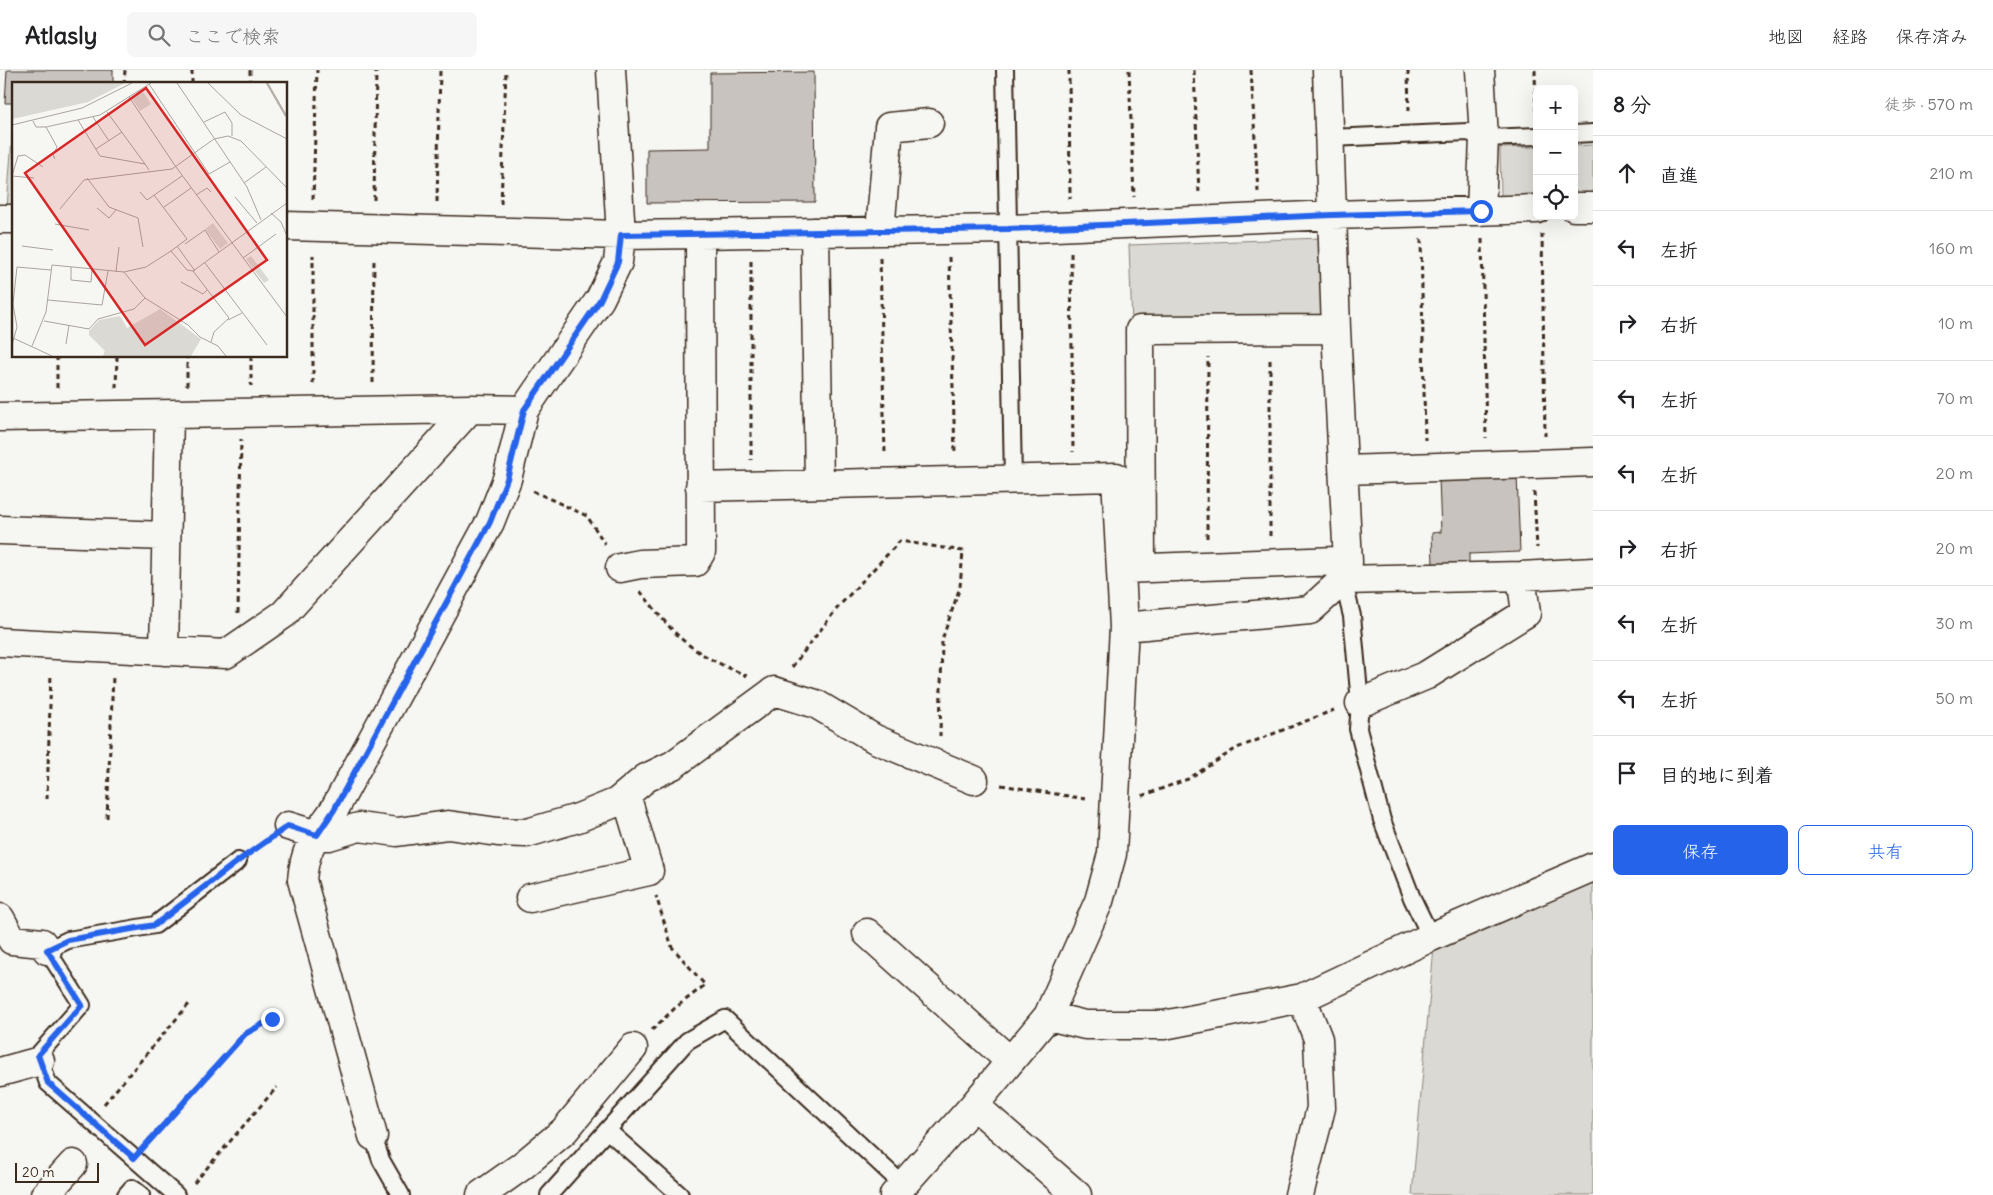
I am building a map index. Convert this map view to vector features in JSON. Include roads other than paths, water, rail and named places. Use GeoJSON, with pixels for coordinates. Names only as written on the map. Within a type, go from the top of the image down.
{"type":"FeatureCollection","features":[{"type":"Feature","properties":{"kind":"street"},"geometry":{"type":"LineString","coordinates":[[373,1136],[302,880],[304,859],[334,810],[490,522],[507,479],[524,410],[600,300],[618,262],[621,235],[611,70]]}},
{"type":"Feature","properties":{"kind":"street"},"geometry":{"type":"LineString","coordinates":[[1124,627],[1310,610],[1346,571],[1344,470],[1336,329],[1327,70]]}},
{"type":"Feature","properties":{"kind":"street"},"geometry":{"type":"LineString","coordinates":[[1480,70],[1484,138],[1481,211]]}},
{"type":"Feature","properties":{"kind":"street"},"geometry":{"type":"LineString","coordinates":[[880,231],[889,127],[929,123]]}},
{"type":"Feature","properties":{"kind":"street"},"geometry":{"type":"LineString","coordinates":[[1578,208],[1593,207]]}},
{"type":"Feature","properties":{"kind":"street"},"geometry":{"type":"LineString","coordinates":[[300,227],[621,235],[1008,229],[1332,215],[1481,211],[1533,217]]}},
{"type":"Feature","properties":{"kind":"street"},"geometry":{"type":"LineString","coordinates":[[815,232],[819,484]]}},
{"type":"Feature","properties":{"kind":"street"},"geometry":{"type":"LineString","coordinates":[[620,568],[640,564],[695,562],[701,552],[700,234]]}},
{"type":"Feature","properties":{"kind":"street"},"geometry":{"type":"LineString","coordinates":[[899,1190],[974,1105],[1048,1016],[1099,902],[1112,854],[1124,627],[1131,569],[1140,330],[1336,329]]}},
{"type":"Feature","properties":{"kind":"street"},"geometry":{"type":"LineString","coordinates":[[0,417],[470,409],[524,410]]}},
{"type":"Feature","properties":{"kind":"street"},"geometry":{"type":"LineString","coordinates":[[0,642],[226,654],[284,614],[470,409]]}},
{"type":"Feature","properties":{"kind":"street"},"geometry":{"type":"LineString","coordinates":[[164,651],[169,415]]}},
{"type":"Feature","properties":{"kind":"street"},"geometry":{"type":"LineString","coordinates":[[1344,470],[1593,462]]}},
{"type":"Feature","properties":{"kind":"street"},"geometry":{"type":"LineString","coordinates":[[700,487],[1116,477],[1131,569]]}},
{"type":"Feature","properties":{"kind":"street"},"geometry":{"type":"LineString","coordinates":[[0,530],[166,536]]}},
{"type":"Feature","properties":{"kind":"street"},"geometry":{"type":"LineString","coordinates":[[1131,569],[1270,564],[1346,571],[1529,576],[1593,572]]}},
{"type":"Feature","properties":{"kind":"street"},"geometry":{"type":"LineString","coordinates":[[1360,703],[1427,675],[1526,613],[1529,576]]}},
{"type":"Feature","properties":{"kind":"street"},"geometry":{"type":"LineString","coordinates":[[288,826],[317,835],[329,836],[359,827],[398,832],[448,825],[498,832],[527,833],[578,818],[617,802],[646,778],[673,765],[774,691],[816,704],[875,739],[974,780]]}},
{"type":"Feature","properties":{"kind":"street"},"geometry":{"type":"LineString","coordinates":[[530,898],[649,871],[626,795]]}},
{"type":"Feature","properties":{"kind":"street"},"geometry":{"type":"LineString","coordinates":[[1048,1016],[1085,1025],[1164,1025],[1302,998],[1431,937],[1593,868]]}},
{"type":"Feature","properties":{"kind":"street"},"geometry":{"type":"LineString","coordinates":[[0,918],[12,940],[42,943],[47,950]]}},
{"type":"Feature","properties":{"kind":"street"},"geometry":{"type":"LineString","coordinates":[[867,933],[1010,1061]]}},
{"type":"Feature","properties":{"kind":"street"},"geometry":{"type":"LineString","coordinates":[[1299,1195],[1321,1108],[1318,1038],[1302,998]]}},
{"type":"Feature","properties":{"kind":"street"},"geometry":{"type":"LineString","coordinates":[[481,1195],[522,1166],[564,1131],[633,1048]]}},
{"type":"Feature","properties":{"kind":"street"},"geometry":{"type":"LineString","coordinates":[[0,1072],[40,1061]]}},
{"type":"Feature","properties":{"kind":"street"},"geometry":{"type":"LineString","coordinates":[[974,1105],[1077,1195]]}},
{"type":"Feature","properties":{"kind":"street"},"geometry":{"type":"LineString","coordinates":[[45,1195],[73,1164]]}},
{"type":"Feature","properties":{"kind":"lane"},"geometry":{"type":"LineString","coordinates":[[1005,70],[1013,479]]}},
{"type":"Feature","properties":{"kind":"lane"},"geometry":{"type":"LineString","coordinates":[[1330,138],[1468,132],[1484,138],[1533,136]]}},
{"type":"Feature","properties":{"kind":"lane"},"geometry":{"type":"LineString","coordinates":[[1578,134],[1593,133]]}},
{"type":"Feature","properties":{"kind":"lane"},"geometry":{"type":"LineString","coordinates":[[1346,571],[1360,703],[1358,729],[1382,820],[1412,898],[1431,937]]}},
{"type":"Feature","properties":{"kind":"lane"},"geometry":{"type":"LineString","coordinates":[[183,1191],[134,1158],[48,1083],[38,1055],[82,1005],[47,950],[68,940],[155,925],[238,861]]}},
{"type":"Feature","properties":{"kind":"lane"},"geometry":{"type":"LineString","coordinates":[[549,1195],[687,1041],[725,1019],[899,1190]]}},
{"type":"Feature","properties":{"kind":"lane"},"geometry":{"type":"LineString","coordinates":[[607,1130],[680,1195]]}},
{"type":"Feature","properties":{"kind":"lane"},"geometry":{"type":"LineString","coordinates":[[373,1136],[381,1160],[401,1195]]}},
{"type":"Feature","properties":{"kind":"lane"},"geometry":{"type":"LineString","coordinates":[[126,1195],[132,1188],[141,1195]]}}]}
